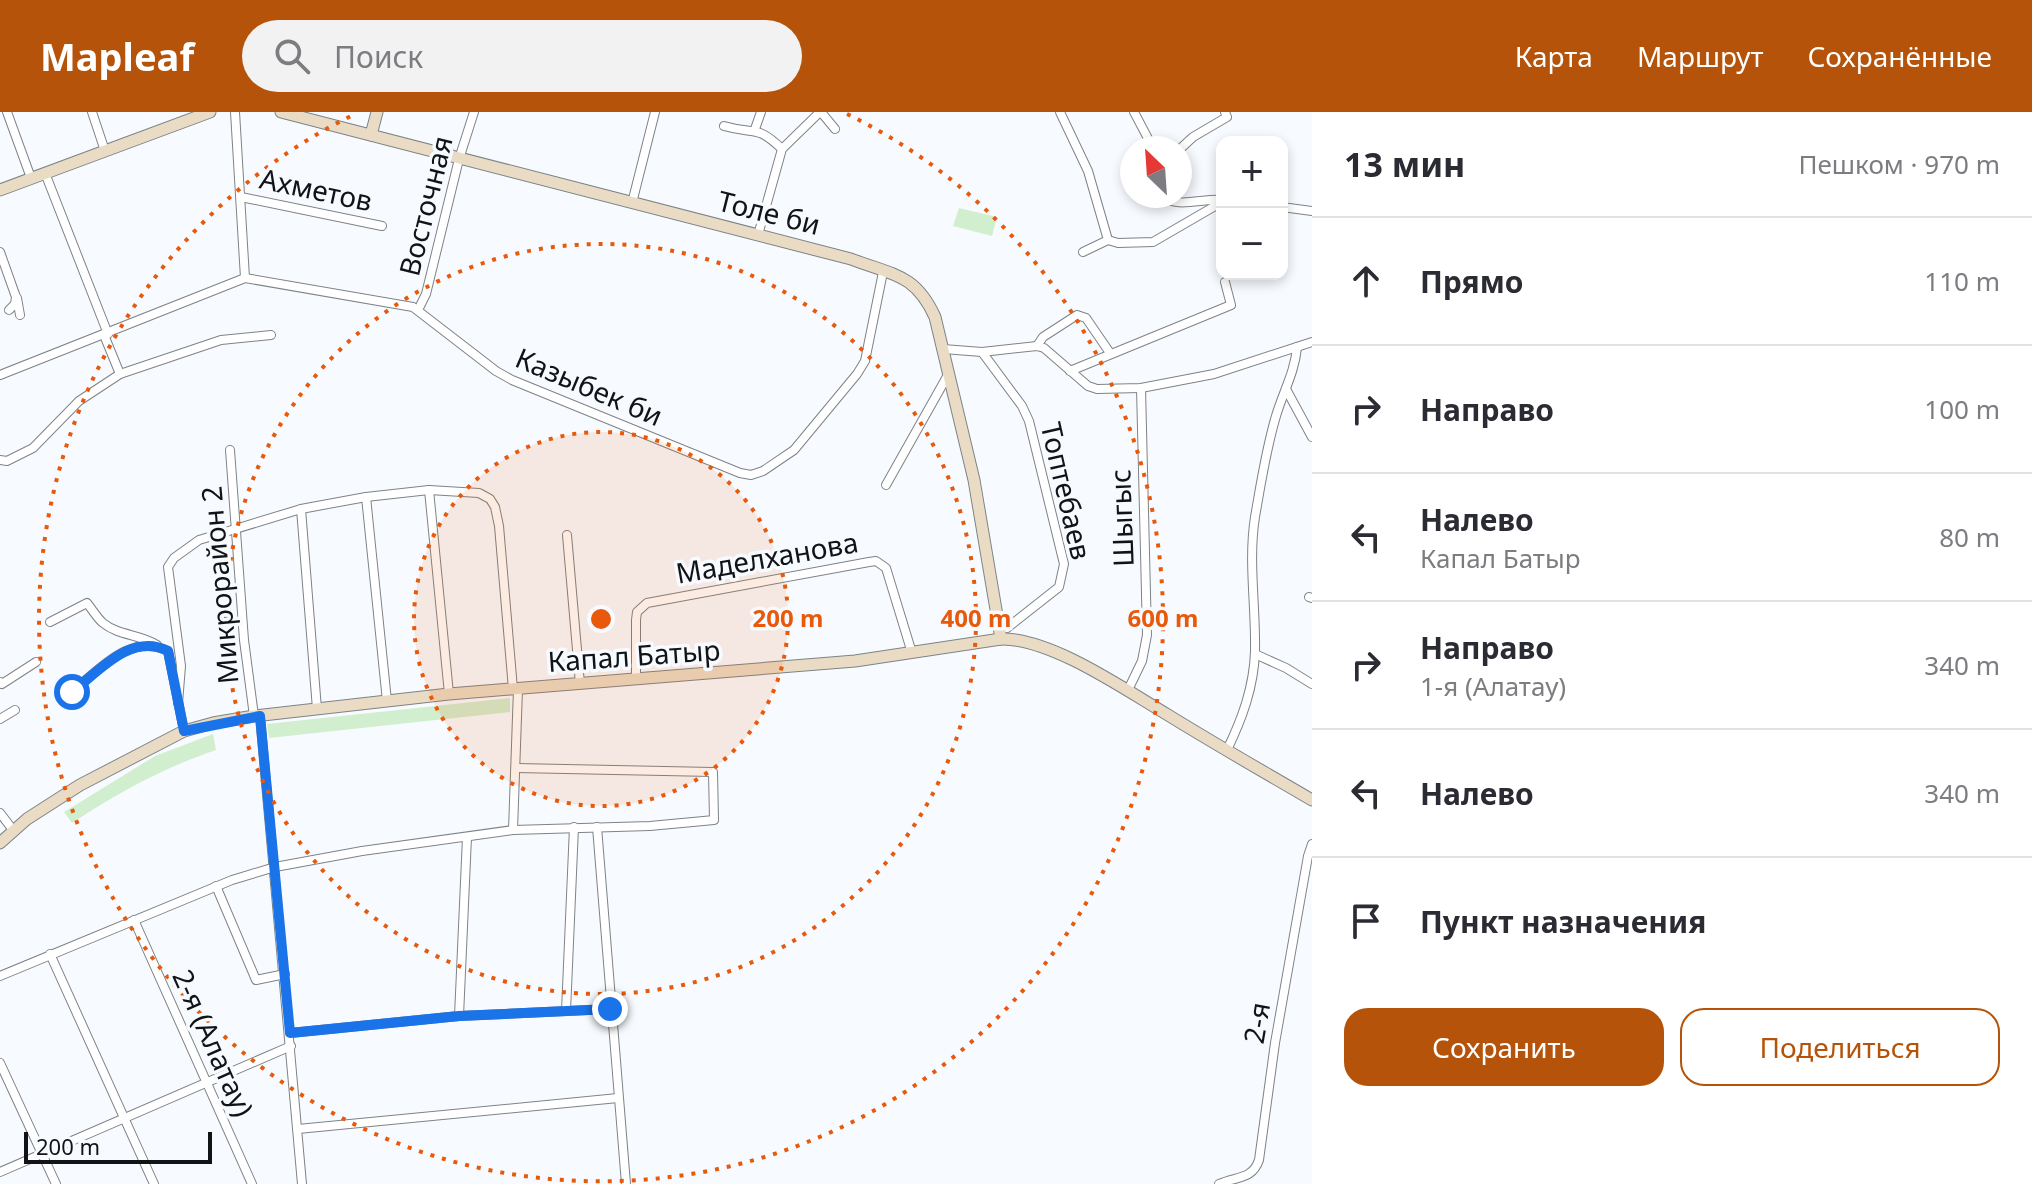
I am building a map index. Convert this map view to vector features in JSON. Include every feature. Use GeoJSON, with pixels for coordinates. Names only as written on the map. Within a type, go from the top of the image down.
{"type":"FeatureCollection","features":[{"type":"Feature","properties":{"kind":"main road"},"geometry":{"type":"LineString","coordinates":[[0,190],[210,112]]}},
{"type":"Feature","properties":{"kind":"main road","name":"Толе би"},"geometry":{"type":"LineString","coordinates":[[281,112],[851,259],[899,275],[914,284],[927,299],[935,317],[949,372],[974,480],[1001,639]]}},
{"type":"Feature","properties":{"kind":"main road"},"geometry":{"type":"LineString","coordinates":[[371,135],[377,112]]}},
{"type":"Feature","properties":{"kind":"main road"},"geometry":{"type":"LineString","coordinates":[[997,611],[1016,639]]}},
{"type":"Feature","properties":{"kind":"main road"},"geometry":{"type":"LineString","coordinates":[[982,641],[997,611]]}},
{"type":"Feature","properties":{"kind":"main road","name":"Капал Батыр"},"geometry":{"type":"LineString","coordinates":[[0,843],[13,830],[80,785],[184,731],[257,716],[449,694],[740,672],[912,653],[1001,639],[1016,639],[1059,654],[1128,690],[1312,800]]}},
{"type":"Feature","properties":{"kind":"street"},"geometry":{"type":"LineString","coordinates":[[7,112],[31,178]]}},
{"type":"Feature","properties":{"kind":"street"},"geometry":{"type":"LineString","coordinates":[[92,112],[105,151]]}},
{"type":"Feature","properties":{"kind":"street","name":"Ахметов"},"geometry":{"type":"LineString","coordinates":[[235,112],[245,278]]}},
{"type":"Feature","properties":{"kind":"street","name":"Восточная"},"geometry":{"type":"LineString","coordinates":[[418,310],[426,294],[459,159],[474,112]]}},
{"type":"Feature","properties":{"kind":"street"},"geometry":{"type":"LineString","coordinates":[[632,203],[655,112]]}},
{"type":"Feature","properties":{"kind":"street"},"geometry":{"type":"LineString","coordinates":[[755,129],[761,112]]}},
{"type":"Feature","properties":{"kind":"street"},"geometry":{"type":"LineString","coordinates":[[758,235],[782,149],[821,112],[835,129]]}},
{"type":"Feature","properties":{"kind":"street"},"geometry":{"type":"LineString","coordinates":[[1060,112],[1088,171],[1108,240]]}},
{"type":"Feature","properties":{"kind":"street"},"geometry":{"type":"LineString","coordinates":[[1134,112],[1147,136]]}},
{"type":"Feature","properties":{"kind":"street"},"geometry":{"type":"LineString","coordinates":[[1192,138],[1226,114]]}},
{"type":"Feature","properties":{"kind":"street"},"geometry":{"type":"LineString","coordinates":[[724,126],[745,132],[755,129],[782,149]]}},
{"type":"Feature","properties":{"kind":"street"},"geometry":{"type":"LineString","coordinates":[[45,173],[120,374]]}},
{"type":"Feature","properties":{"kind":"street","name":"Ахметов"},"geometry":{"type":"LineString","coordinates":[[241,197],[382,226]]}},
{"type":"Feature","properties":{"kind":"street"},"geometry":{"type":"LineString","coordinates":[[1192,201],[1216,200]]}},
{"type":"Feature","properties":{"kind":"street"},"geometry":{"type":"LineString","coordinates":[[1083,252],[1108,240],[1118,243],[1153,242],[1216,205]]}},
{"type":"Feature","properties":{"kind":"street"},"geometry":{"type":"LineString","coordinates":[[1288,208],[1312,211]]}},
{"type":"Feature","properties":{"kind":"street"},"geometry":{"type":"LineString","coordinates":[[0,252],[20,315]]}},
{"type":"Feature","properties":{"kind":"street","name":"Казыбек би"},"geometry":{"type":"LineString","coordinates":[[245,278],[413,307],[512,380],[751,475],[763,471],[794,450],[857,374],[865,361],[883,272]]}},
{"type":"Feature","properties":{"kind":"street"},"geometry":{"type":"LineString","coordinates":[[0,375],[245,278]]}},
{"type":"Feature","properties":{"kind":"street"},"geometry":{"type":"LineString","coordinates":[[1070,371],[1231,305],[1225,282]]}},
{"type":"Feature","properties":{"kind":"street"},"geometry":{"type":"LineString","coordinates":[[9,310],[15,304],[16,297]]}},
{"type":"Feature","properties":{"kind":"street"},"geometry":{"type":"LineString","coordinates":[[1037,346],[1043,337],[1077,315],[1086,318],[1110,353]]}},
{"type":"Feature","properties":{"kind":"street"},"geometry":{"type":"LineString","coordinates":[[0,460],[7,461],[33,448],[79,401],[120,374],[221,340],[271,335]]}},
{"type":"Feature","properties":{"kind":"street"},"geometry":{"type":"LineString","coordinates":[[943,349],[982,352],[1037,346],[1044,348],[1088,386],[1097,389],[1141,388],[1214,374],[1312,342]]}},
{"type":"Feature","properties":{"kind":"street"},"geometry":{"type":"LineString","coordinates":[[1227,750],[1246,705],[1255,654],[1252,545],[1269,439],[1292,376],[1297,347]]}},
{"type":"Feature","properties":{"kind":"street","name":"Топтебаев"},"geometry":{"type":"LineString","coordinates":[[982,352],[1022,406],[1029,421],[1064,564],[1059,587],[1007,628]]}},
{"type":"Feature","properties":{"kind":"street"},"geometry":{"type":"LineString","coordinates":[[886,485],[949,372]]}},
{"type":"Feature","properties":{"kind":"street","name":"Шыгыс"},"geometry":{"type":"LineString","coordinates":[[1128,690],[1142,661],[1147,635],[1141,388]]}},
{"type":"Feature","properties":{"kind":"street"},"geometry":{"type":"LineString","coordinates":[[1286,389],[1312,437]]}},
{"type":"Feature","properties":{"kind":"street","name":"Микрорайон 2"},"geometry":{"type":"LineString","coordinates":[[230,450],[244,640],[257,716],[275,867],[302,1184]]}},
{"type":"Feature","properties":{"kind":"street"},"geometry":{"type":"LineString","coordinates":[[178,703],[181,666],[168,567],[174,558],[199,540],[301,509],[366,497],[429,490],[479,493],[490,499],[495,507],[499,526],[515,689],[513,830]]}},
{"type":"Feature","properties":{"kind":"street"},"geometry":{"type":"LineString","coordinates":[[429,490],[449,694]]}},
{"type":"Feature","properties":{"kind":"street"},"geometry":{"type":"LineString","coordinates":[[366,497],[387,701]]}},
{"type":"Feature","properties":{"kind":"street"},"geometry":{"type":"LineString","coordinates":[[301,509],[317,709]]}},
{"type":"Feature","properties":{"kind":"street"},"geometry":{"type":"LineString","coordinates":[[567,535],[580,684]]}},
{"type":"Feature","properties":{"kind":"street","name":"Маделханова"},"geometry":{"type":"LineString","coordinates":[[636,679],[637,612],[647,603],[876,561],[886,568],[912,653]]}},
{"type":"Feature","properties":{"kind":"street"},"geometry":{"type":"LineString","coordinates":[[50,622],[87,603],[103,623],[119,631],[144,636],[168,651],[184,731]]}},
{"type":"Feature","properties":{"kind":"street"},"geometry":{"type":"LineString","coordinates":[[72,692],[124,651],[139,645],[157,646]]}},
{"type":"Feature","properties":{"kind":"street"},"geometry":{"type":"LineString","coordinates":[[1255,654],[1312,684]]}},
{"type":"Feature","properties":{"kind":"street"},"geometry":{"type":"LineString","coordinates":[[0,682],[2,684],[36,662]]}},
{"type":"Feature","properties":{"kind":"street"},"geometry":{"type":"LineString","coordinates":[[0,719],[15,710]]}},
{"type":"Feature","properties":{"kind":"street"},"geometry":{"type":"LineString","coordinates":[[0,976],[216,886],[275,867],[362,851],[513,830],[650,826],[714,820],[713,772],[516,768]]}},
{"type":"Feature","properties":{"kind":"street"},"geometry":{"type":"LineString","coordinates":[[0,813],[13,830]]}},
{"type":"Feature","properties":{"kind":"street"},"geometry":{"type":"LineString","coordinates":[[566,1011],[574,827]]}},
{"type":"Feature","properties":{"kind":"street"},"geometry":{"type":"LineString","coordinates":[[597,827],[626,1184]]}},
{"type":"Feature","properties":{"kind":"street"},"geometry":{"type":"LineString","coordinates":[[459,1016],[467,837]]}},
{"type":"Feature","properties":{"kind":"street","name":"2-я"},"geometry":{"type":"LineString","coordinates":[[1219,1184],[1256,1171],[1275,1043],[1312,844]]}},
{"type":"Feature","properties":{"kind":"street"},"geometry":{"type":"LineString","coordinates":[[216,886],[256,980],[285,974]]}},
{"type":"Feature","properties":{"kind":"street","name":"2-я (Алатау)"},"geometry":{"type":"LineString","coordinates":[[134,920],[252,1184]]}},
{"type":"Feature","properties":{"kind":"street"},"geometry":{"type":"LineString","coordinates":[[50,954],[154,1184]]}},
{"type":"Feature","properties":{"kind":"street"},"geometry":{"type":"LineString","coordinates":[[290,1033],[459,1016],[610,1009]]}},
{"type":"Feature","properties":{"kind":"street"},"geometry":{"type":"LineString","coordinates":[[0,1172],[291,1046]]}},
{"type":"Feature","properties":{"kind":"street"},"geometry":{"type":"LineString","coordinates":[[1,1068],[56,1184]]}},
{"type":"Feature","properties":{"kind":"street"},"geometry":{"type":"LineString","coordinates":[[298,1129],[618,1098]]}},
{"type":"Feature","properties":{"kind":"green space"},"geometry":{"type":"Polygon","coordinates":[[[959,208],[997,217],[992,236],[953,226],[959,208]]]}},
{"type":"Feature","properties":{"kind":"green space"},"geometry":{"type":"Polygon","coordinates":[[[510,698],[510,712],[269,738],[267,724],[510,698]]]}},
{"type":"Feature","properties":{"kind":"green space"},"geometry":{"type":"Polygon","coordinates":[[[213,734],[216,750],[142,782],[72,823],[64,812],[155,756],[213,734]]]}},
{"type":"Feature","properties":{"kind":"route"},"geometry":{"type":"LineString","coordinates":[[72,692],[124,651],[139,645],[157,646],[168,651],[184,731],[260,716],[290,1033],[459,1016],[610,1009]]}}]}
